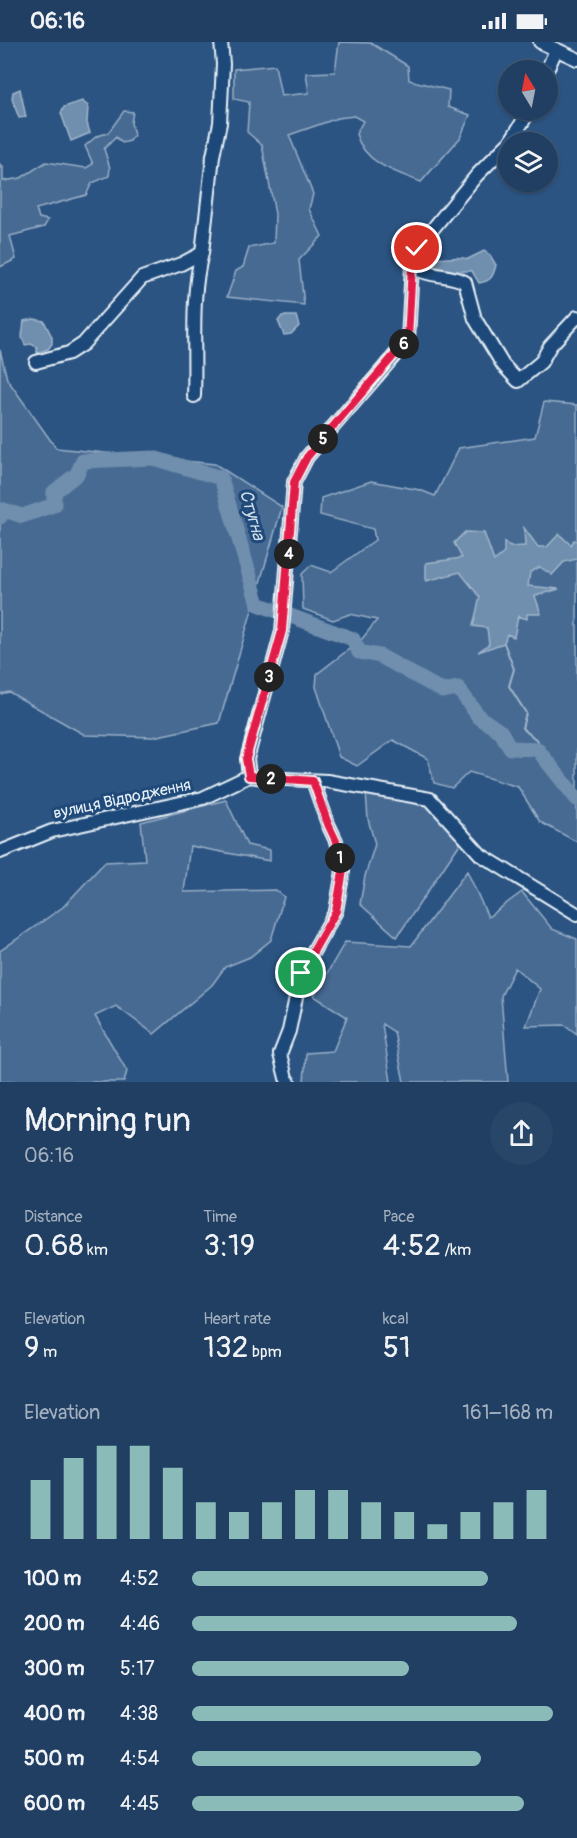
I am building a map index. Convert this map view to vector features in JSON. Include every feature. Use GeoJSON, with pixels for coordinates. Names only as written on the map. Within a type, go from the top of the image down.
{"type":"FeatureCollection","features":[{"type":"Feature","properties":{"kind":"street"},"geometry":{"type":"LineString","coordinates":[[195,396],[193,312],[213,156],[220,123],[223,64],[220,42]]}},
{"type":"Feature","properties":{"kind":"street"},"geometry":{"type":"LineString","coordinates":[[540,42],[556,50],[575,55]]}},
{"type":"Feature","properties":{"kind":"street"},"geometry":{"type":"LineString","coordinates":[[552,60],[556,50]]}},
{"type":"Feature","properties":{"kind":"street"},"geometry":{"type":"LineString","coordinates":[[498,154],[477,175],[417,248],[412,265],[408,339],[307,457],[294,482],[282,631],[246,759],[249,776],[313,781],[430,799],[481,855],[577,914]]}},
{"type":"Feature","properties":{"kind":"street"},"geometry":{"type":"LineString","coordinates":[[36,362],[69,353],[83,344],[142,278],[181,264],[202,252]]}},
{"type":"Feature","properties":{"kind":"street"},"geometry":{"type":"LineString","coordinates":[[412,265],[426,273],[455,277],[465,282],[475,319],[503,365],[518,381],[541,362],[550,346],[577,317]]}},
{"type":"Feature","properties":{"kind":"street","name":"вулиця Відродження"},"geometry":{"type":"LineString","coordinates":[[0,852],[52,831],[203,798],[249,776]]}},
{"type":"Feature","properties":{"kind":"street"},"geometry":{"type":"LineString","coordinates":[[289,1082],[280,1054],[289,1030],[301,973],[336,911],[343,871],[336,841],[313,781]]}},
{"type":"Feature","properties":{"kind":"shaded area"},"geometry":{"type":"Polygon","coordinates":[[[339,42],[371,43],[408,66],[409,80],[449,90],[448,107],[470,115],[460,138],[421,182],[382,166],[366,153],[356,134],[363,121],[354,116],[338,118],[289,135],[313,194],[309,209],[322,236],[299,260],[304,305],[227,297],[236,271],[243,267],[249,248],[274,243],[275,214],[262,145],[247,132],[249,102],[234,99],[234,69],[275,65],[281,96],[309,93],[306,73],[335,72],[339,42]]]}},
{"type":"Feature","properties":{"kind":"shaded area"},"geometry":{"type":"Polygon","coordinates":[[[20,89],[26,117],[19,118],[12,99],[13,92],[20,89]]]}},
{"type":"Feature","properties":{"kind":"shaded area"},"geometry":{"type":"Polygon","coordinates":[[[82,101],[88,106],[87,123],[90,133],[71,141],[61,113],[64,107],[82,101]]]}},
{"type":"Feature","properties":{"kind":"shaded area"},"geometry":{"type":"Polygon","coordinates":[[[124,111],[133,112],[131,123],[134,135],[130,141],[122,143],[116,137],[104,149],[110,168],[109,176],[92,183],[86,195],[36,209],[39,218],[48,220],[44,227],[10,236],[16,259],[0,267],[0,164],[3,167],[3,181],[21,178],[46,162],[86,168],[93,164],[85,146],[97,136],[108,133],[124,111]]]}},
{"type":"Feature","properties":{"kind":"shaded area"},"geometry":{"type":"Polygon","coordinates":[[[484,251],[490,255],[496,265],[491,278],[479,283],[472,271],[444,270],[430,262],[433,258],[468,259],[484,251]]]}},
{"type":"Feature","properties":{"kind":"shaded area"},"geometry":{"type":"Polygon","coordinates":[[[282,316],[296,316],[299,326],[291,334],[284,335],[278,321],[282,316]]]}},
{"type":"Feature","properties":{"kind":"shaded area"},"geometry":{"type":"Polygon","coordinates":[[[34,319],[44,321],[52,337],[52,344],[48,349],[37,353],[37,347],[31,344],[25,345],[22,337],[24,321],[34,319]]]}},
{"type":"Feature","properties":{"kind":"shaded area"},"geometry":{"type":"Polygon","coordinates":[[[0,350],[7,379],[56,448],[215,464],[282,507],[219,723],[153,737],[85,735],[9,692],[0,694],[0,350]]]}},
{"type":"Feature","properties":{"kind":"shaded area"},"geometry":{"type":"Polygon","coordinates":[[[544,402],[577,405],[577,842],[540,822],[518,787],[469,772],[452,788],[434,783],[428,759],[393,740],[357,766],[339,757],[316,687],[317,674],[362,639],[377,620],[350,614],[333,620],[303,609],[302,574],[311,565],[331,572],[375,540],[373,529],[320,515],[321,498],[371,481],[420,490],[435,496],[459,448],[535,437],[544,402]]]}},
{"type":"Feature","properties":{"kind":"shaded area"},"geometry":{"type":"Polygon","coordinates":[[[524,528],[538,547],[547,547],[559,534],[571,545],[574,540],[577,541],[577,559],[564,562],[552,575],[540,567],[530,572],[528,586],[559,589],[535,596],[541,614],[527,614],[527,619],[518,616],[514,637],[507,634],[504,643],[478,652],[489,644],[487,628],[473,626],[480,597],[460,572],[426,581],[426,563],[462,558],[454,543],[465,532],[484,533],[494,561],[504,553],[504,542],[510,547],[525,546],[524,528]]]}},
{"type":"Feature","properties":{"kind":"shaded area"},"geometry":{"type":"Polygon","coordinates":[[[366,793],[428,803],[463,839],[397,937],[360,904],[365,876],[375,844],[368,819],[366,793]]]}},
{"type":"Feature","properties":{"kind":"shaded area"},"geometry":{"type":"Polygon","coordinates":[[[226,800],[247,845],[270,850],[270,861],[190,846],[184,892],[276,890],[284,897],[271,940],[250,957],[225,967],[212,985],[154,1034],[116,1006],[95,1016],[127,1071],[124,1082],[0,1082],[0,951],[63,907],[105,862],[145,860],[141,822],[226,800]]]}},
{"type":"Feature","properties":{"kind":"shaded area"},"geometry":{"type":"Polygon","coordinates":[[[467,871],[488,917],[522,892],[552,929],[577,939],[577,1034],[565,1025],[526,1026],[540,989],[515,968],[501,996],[508,1082],[404,1082],[394,1032],[382,1024],[391,1082],[304,1082],[306,1053],[333,1051],[347,1017],[314,996],[345,942],[411,946],[467,871]]]}},
{"type":"Feature","properties":{"kind":"waterway","name":"Стугна"},"geometry":{"type":"LineString","coordinates":[[0,517],[4,510],[22,516],[54,505],[54,492],[77,474],[83,461],[153,458],[221,478],[258,604],[353,639],[359,652],[380,656],[443,691],[458,688],[479,717],[501,732],[510,748],[537,749],[577,799]]}},
{"type":"Feature","properties":{"kind":"waterway"},"geometry":{"type":"LineString","coordinates":[[504,643],[514,669],[509,686],[526,713],[522,728],[538,741],[537,749]]}},
{"type":"Feature","properties":{"kind":"route"},"geometry":{"type":"LineString","coordinates":[[301,973],[336,911],[343,871],[336,841],[313,781],[249,776],[246,759],[282,631],[294,482],[307,457],[408,339],[412,265],[417,248]]}}]}
